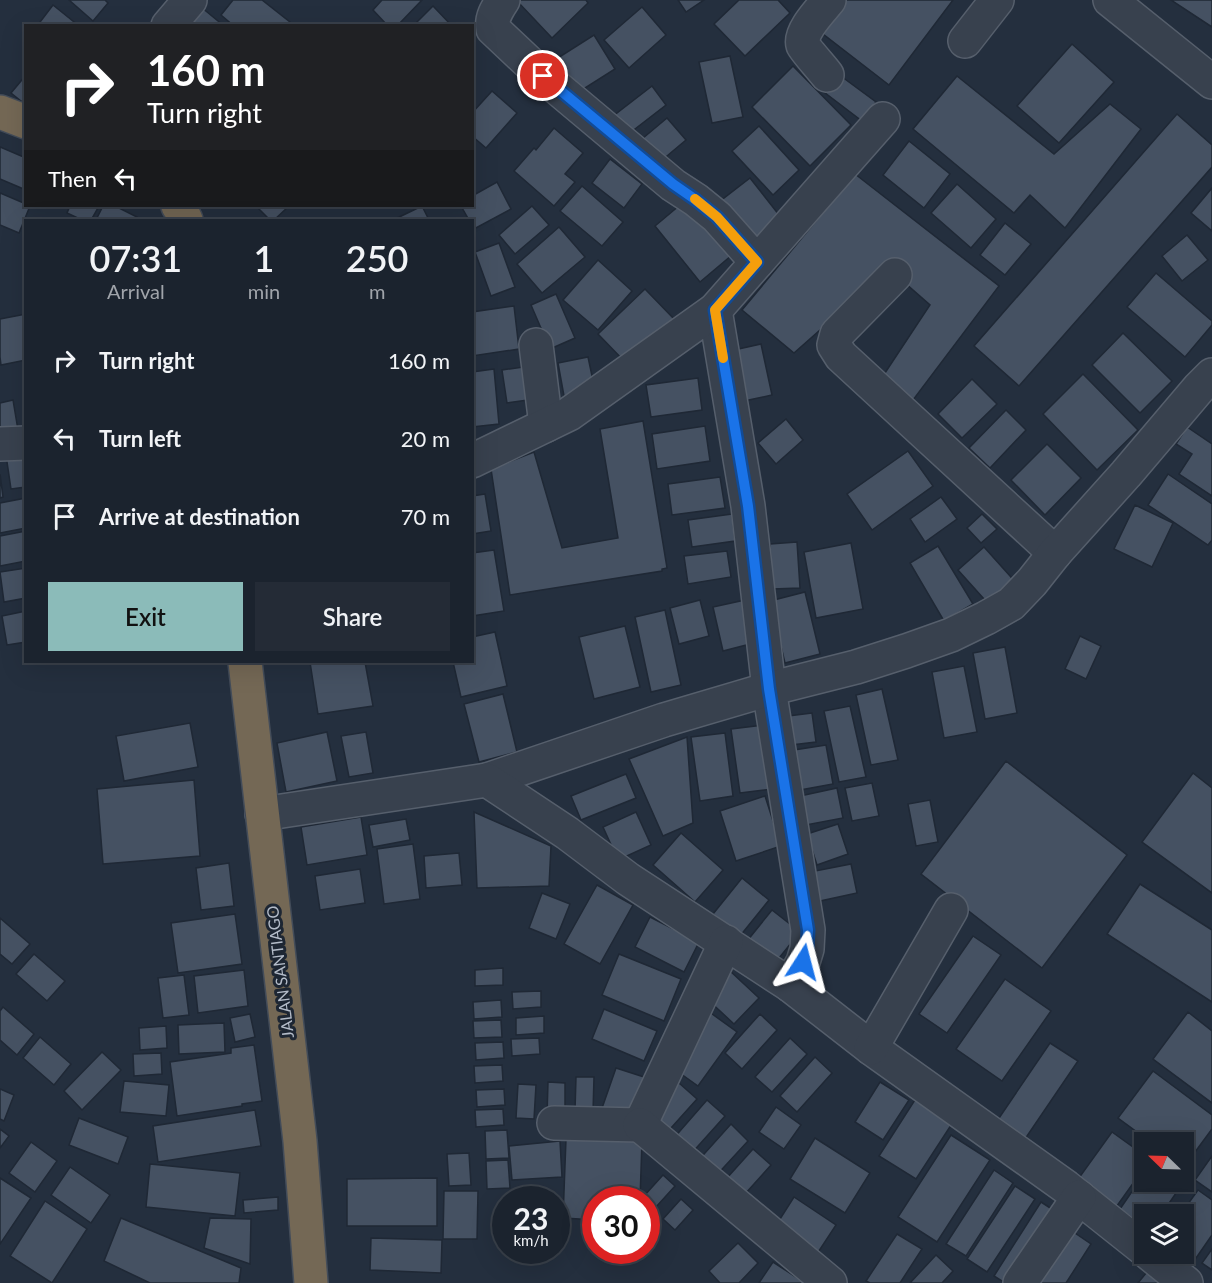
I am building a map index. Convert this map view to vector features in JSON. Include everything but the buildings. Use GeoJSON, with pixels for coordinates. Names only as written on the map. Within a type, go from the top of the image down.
{"type":"FeatureCollection","features":[{"type":"Feature","properties":{"kind":"highway"},"geometry":{"type":"LineString","coordinates":[[0,112],[24,121]]}},
{"type":"Feature","properties":{"kind":"highway","name":"JALAN SANTIAGO"},"geometry":{"type":"LineString","coordinates":[[244,663],[300,1141],[311,1283]]}},
{"type":"Feature","properties":{"kind":"street"},"geometry":{"type":"LineString","coordinates":[[170,24],[190,0]]}},
{"type":"Feature","properties":{"kind":"street"},"geometry":{"type":"LineString","coordinates":[[503,0],[494,15],[493,29],[560,91],[673,184],[717,217],[757,262]]}},
{"type":"Feature","properties":{"kind":"street"},"geometry":{"type":"LineString","coordinates":[[827,75],[803,45],[803,36],[829,0]]}},
{"type":"Feature","properties":{"kind":"street"},"geometry":{"type":"LineString","coordinates":[[965,41],[997,0]]}},
{"type":"Feature","properties":{"kind":"street"},"geometry":{"type":"LineString","coordinates":[[1110,0],[1212,82]]}},
{"type":"Feature","properties":{"kind":"street"},"geometry":{"type":"LineString","coordinates":[[474,460],[569,414],[715,310],[883,119]]}},
{"type":"Feature","properties":{"kind":"street"},"geometry":{"type":"LineString","coordinates":[[895,275],[837,334],[834,345],[841,356],[1056,553]]}},
{"type":"Feature","properties":{"kind":"street"},"geometry":{"type":"LineString","coordinates":[[715,310],[748,506],[769,689],[808,930],[805,955],[790,985]]}},
{"type":"Feature","properties":{"kind":"street"},"geometry":{"type":"LineString","coordinates":[[536,345],[546,425]]}},
{"type":"Feature","properties":{"kind":"street"},"geometry":{"type":"LineString","coordinates":[[262,814],[487,780],[664,720],[769,689],[856,668],[915,648],[968,626],[1011,604],[1212,375]]}},
{"type":"Feature","properties":{"kind":"street"},"geometry":{"type":"LineString","coordinates":[[0,444],[24,443]]}},
{"type":"Feature","properties":{"kind":"street"},"geometry":{"type":"LineString","coordinates":[[487,780],[567,833],[628,879],[790,985],[871,1048],[976,1121],[1079,1197],[1134,1242]]}},
{"type":"Feature","properties":{"kind":"street"},"geometry":{"type":"LineString","coordinates":[[871,1048],[951,910]]}},
{"type":"Feature","properties":{"kind":"street"},"geometry":{"type":"LineString","coordinates":[[640,1125],[726,942]]}},
{"type":"Feature","properties":{"kind":"street"},"geometry":{"type":"LineString","coordinates":[[554,1123],[640,1125],[830,1283]]}},
{"type":"Feature","properties":{"kind":"street"},"geometry":{"type":"LineString","coordinates":[[1020,1283],[1079,1197]]}},
{"type":"Feature","properties":{"kind":"street"},"geometry":{"type":"LineString","coordinates":[[1162,1264],[1186,1283]]}},
{"type":"Feature","properties":{"kind":"slow traffic"},"geometry":{"type":"LineString","coordinates":[[695,199],[717,217],[757,262],[715,310],[723,358]]}},
{"type":"Feature","properties":{"kind":"route"},"geometry":{"type":"LineString","coordinates":[[543,76],[673,184],[717,217],[757,262],[715,310],[748,506],[769,689],[808,930],[803,962]]}}]}
